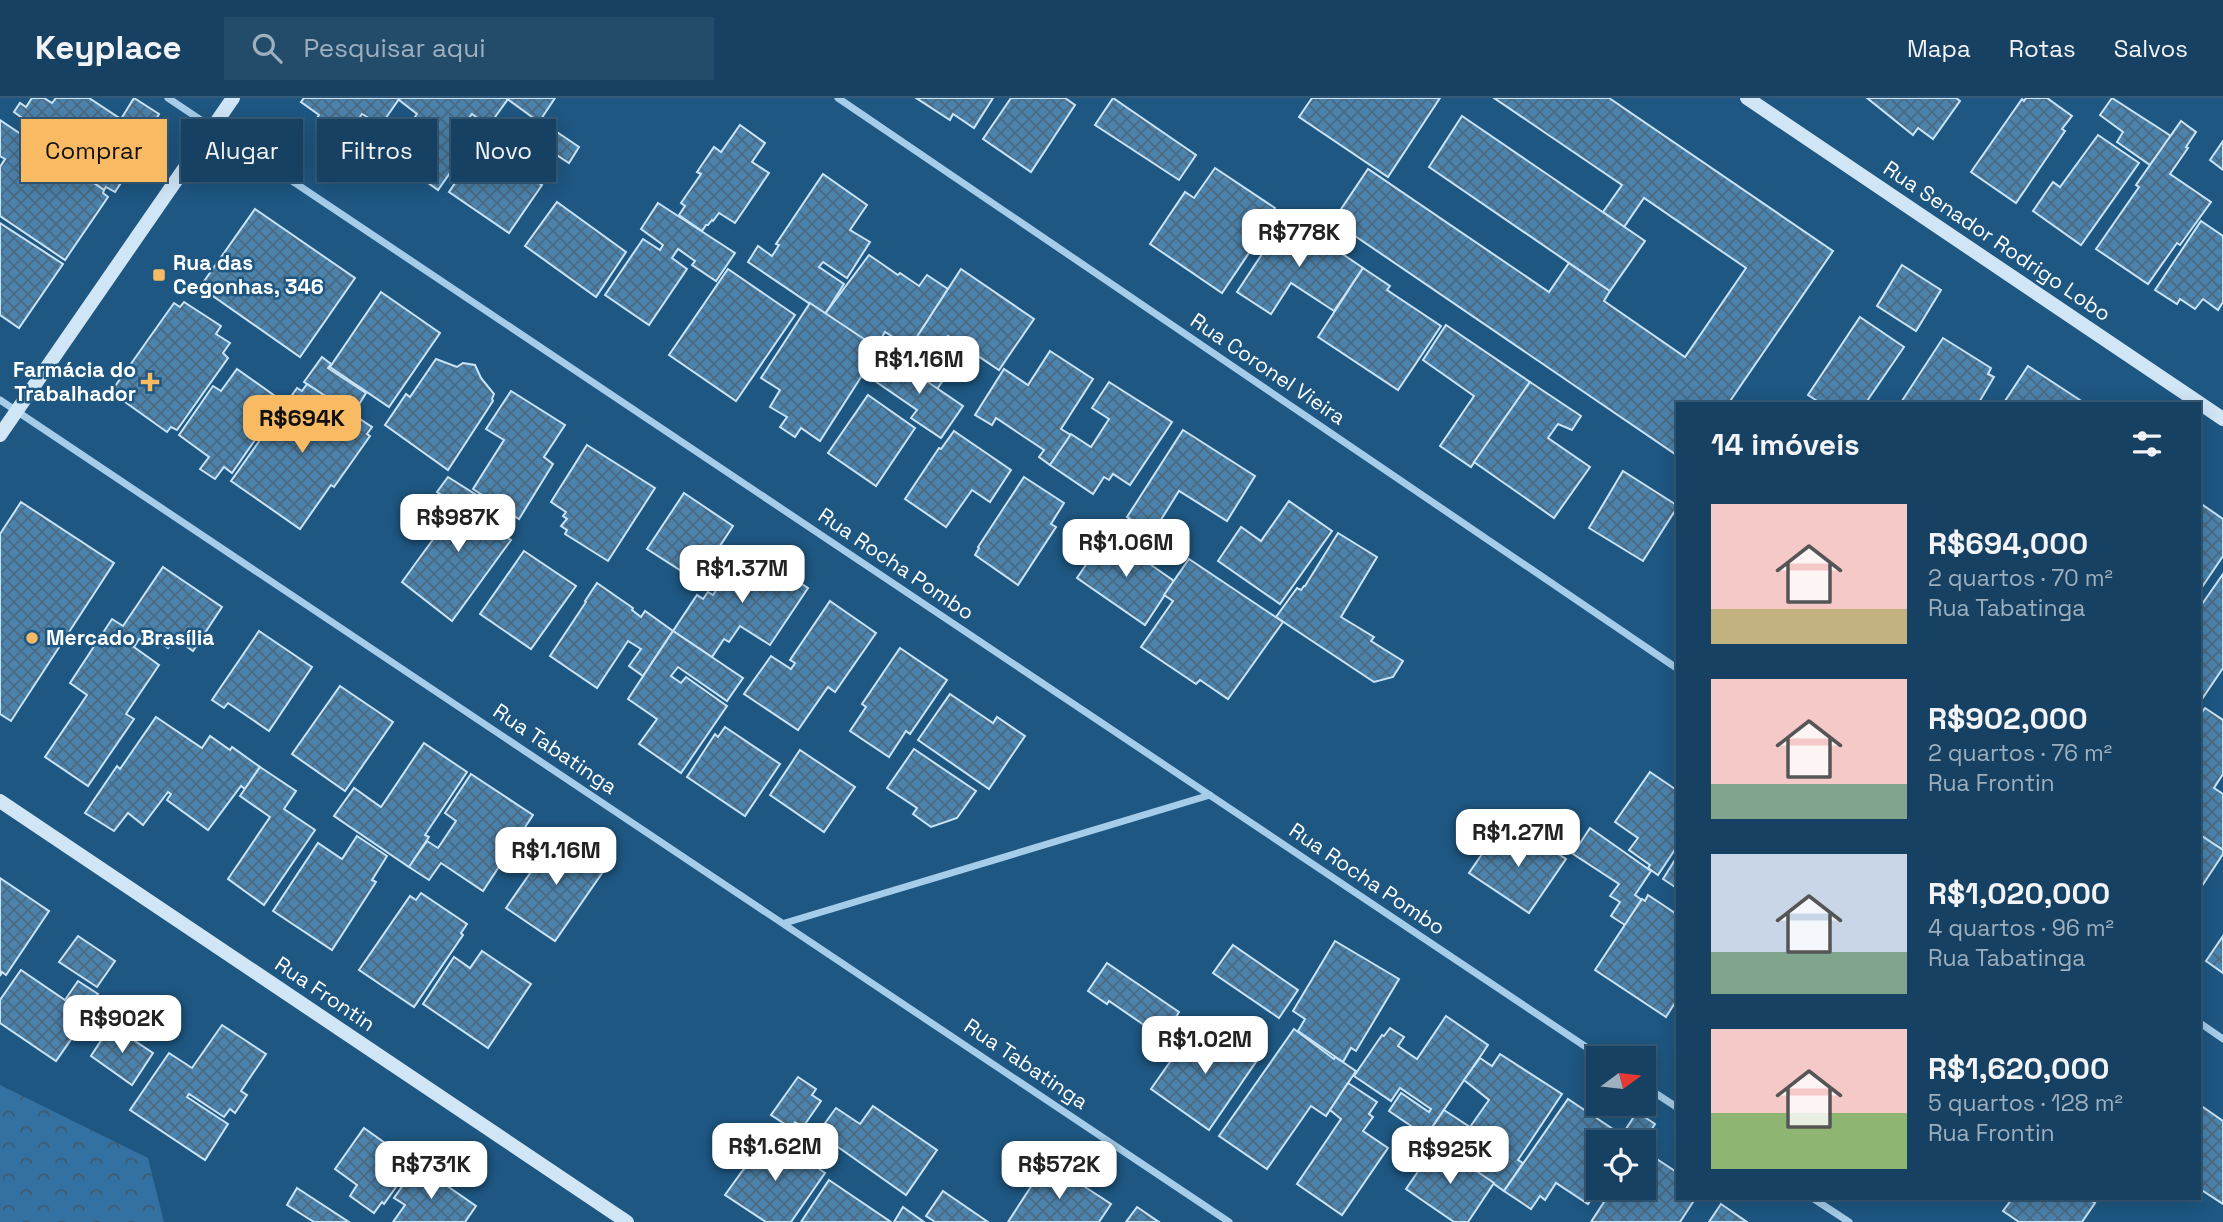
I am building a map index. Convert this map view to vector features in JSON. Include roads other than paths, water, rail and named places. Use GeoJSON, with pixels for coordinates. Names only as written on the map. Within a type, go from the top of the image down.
{"type":"FeatureCollection","features":[{"type":"Feature","properties":{"kind":"street","name":"Rua Rocha Pombo"},"geometry":{"type":"LineString","coordinates":[[168,98],[199,119]]}},
{"type":"Feature","properties":{"kind":"street"},"geometry":{"type":"LineString","coordinates":[[218,119],[233,98]]}},
{"type":"Feature","properties":{"kind":"street","name":"Rua Coronel Vieira"},"geometry":{"type":"LineString","coordinates":[[838,98],[1676,668]]}},
{"type":"Feature","properties":{"kind":"street","name":"Rua Senador Rodrigo Lobo"},"geometry":{"type":"LineString","coordinates":[[1747,98],[2198,402]]}},
{"type":"Feature","properties":{"kind":"street"},"geometry":{"type":"LineString","coordinates":[[0,435],[181,173]]}},
{"type":"Feature","properties":{"kind":"street","name":"Rua Rocha Pombo"},"geometry":{"type":"LineString","coordinates":[[293,182],[1586,1047]]}},
{"type":"Feature","properties":{"kind":"street","name":"Rua Tabatinga"},"geometry":{"type":"LineString","coordinates":[[0,400],[1229,1222]]}},
{"type":"Feature","properties":{"kind":"street","name":"Rua Senador Rodrigo Lobo"},"geometry":{"type":"LineString","coordinates":[[2201,404],[2223,419]]}},
{"type":"Feature","properties":{"kind":"street"},"geometry":{"type":"LineString","coordinates":[[785,923],[1210,795]]}},
{"type":"Feature","properties":{"kind":"street","name":"Rua Frontin"},"geometry":{"type":"LineString","coordinates":[[0,801],[627,1222]]}},
{"type":"Feature","properties":{"kind":"street"},"geometry":{"type":"LineString","coordinates":[[2201,1024],[2223,1039]]}},
{"type":"Feature","properties":{"kind":"street"},"geometry":{"type":"LineString","coordinates":[[1656,1094],[1676,1107]]}},
{"type":"Feature","properties":{"kind":"street"},"geometry":{"type":"LineString","coordinates":[[1816,1200],[1849,1222]]}},
{"type":"Feature","properties":{"kind":"place","name":"Rua das Cegonhas, 346"},"geometry":{"type":"Point","coordinates":[159,275]}},
{"type":"Feature","properties":{"kind":"place","name":"Farmácia do Trabalhador"},"geometry":{"type":"Point","coordinates":[150,382]}},
{"type":"Feature","properties":{"kind":"place","name":"Mercado Brasília"},"geometry":{"type":"Point","coordinates":[32,638]}}]}
